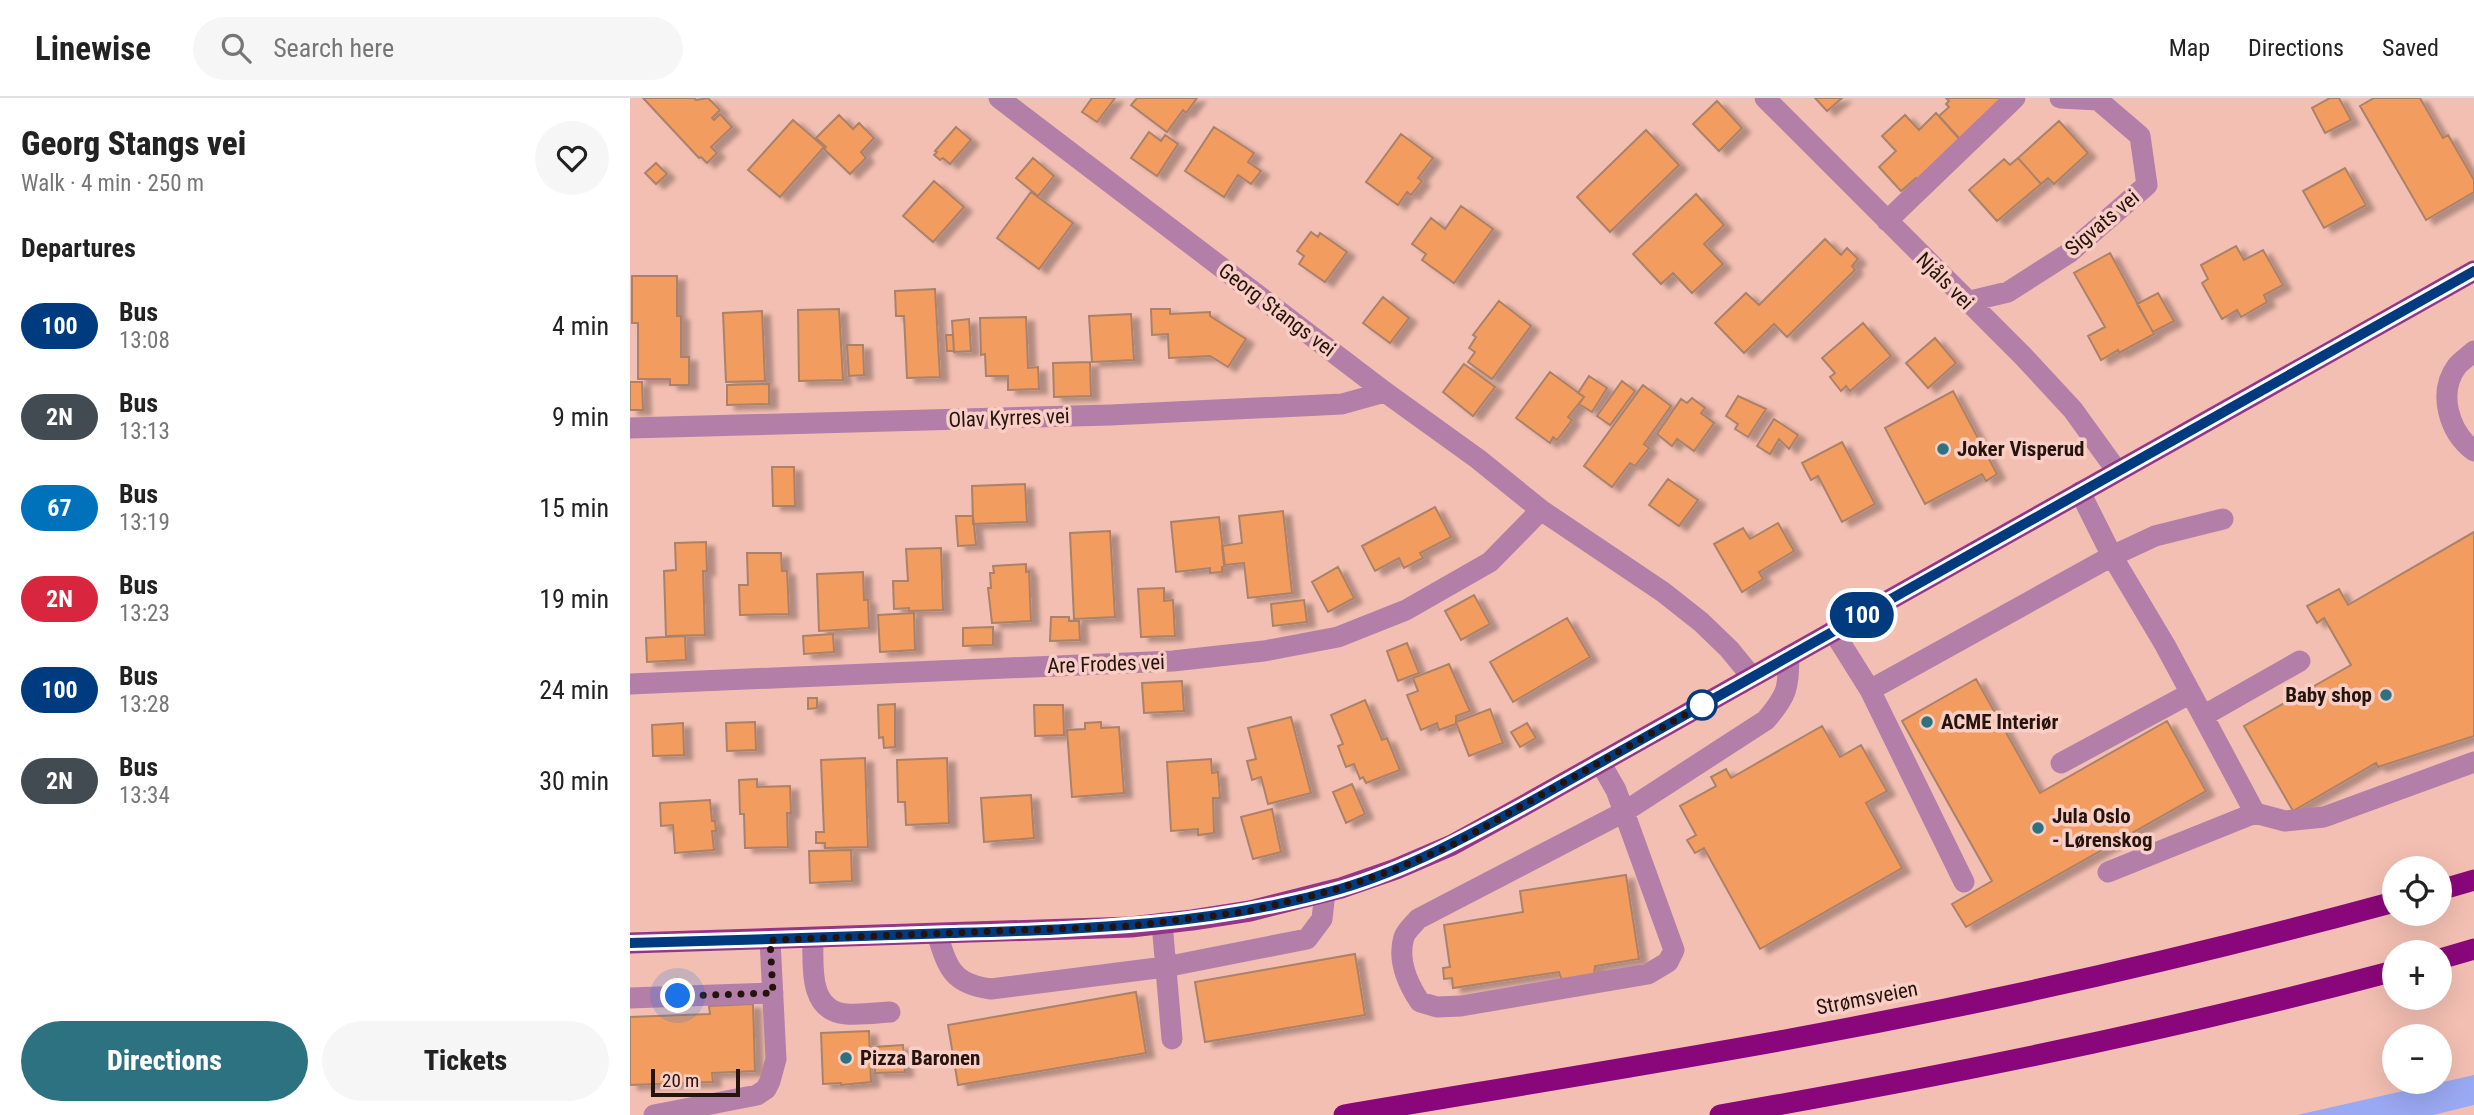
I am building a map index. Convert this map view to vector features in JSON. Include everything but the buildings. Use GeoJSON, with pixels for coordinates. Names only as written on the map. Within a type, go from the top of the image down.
{"type":"FeatureCollection","features":[{"type":"Feature","properties":{"kind":"highway"},"geometry":{"type":"LineString","coordinates":[[2452,886],[2474,880]]}},
{"type":"Feature","properties":{"kind":"highway","name":"Strømsveien"},"geometry":{"type":"LineString","coordinates":[[1344,1115],[1792,1038],[2162,960],[2382,905]]}},
{"type":"Feature","properties":{"kind":"highway"},"geometry":{"type":"LineString","coordinates":[[2452,956],[2474,950]]}},
{"type":"Feature","properties":{"kind":"highway"},"geometry":{"type":"LineString","coordinates":[[1720,1115],[2025,1059],[2164,1029],[2382,974]]}},
{"type":"Feature","properties":{"kind":"main road"},"geometry":{"type":"LineString","coordinates":[[630,943],[1131,926],[1250,911],[1325,892],[1396,869],[1452,845],[2474,271]]}},
{"type":"Feature","properties":{"kind":"street","name":"Georg Stangs vei"},"geometry":{"type":"LineString","coordinates":[[999,98],[1385,392],[1478,459],[1541,510],[1663,592],[1701,622],[1729,649],[1752,677]]}},
{"type":"Feature","properties":{"kind":"street","name":"Njåls vei"},"geometry":{"type":"LineString","coordinates":[[1765,98],[1966,302],[2023,356],[2073,410],[2117,471]]}},
{"type":"Feature","properties":{"kind":"street"},"geometry":{"type":"LineString","coordinates":[[1886,221],[2015,98]]}},
{"type":"Feature","properties":{"kind":"street","name":"Sigvats vei"},"geometry":{"type":"LineString","coordinates":[[1966,302],[2008,292],[2069,253],[2147,185],[2140,136],[2098,100],[2060,98]]}},
{"type":"Feature","properties":{"kind":"street"},"geometry":{"type":"LineString","coordinates":[[2474,351],[2457,366],[2446,389],[2449,420],[2467,446],[2474,451]]}},
{"type":"Feature","properties":{"kind":"street","name":"Olav Kyrres vei"},"geometry":{"type":"LineString","coordinates":[[630,428],[1151,413],[1342,404],[1385,392]]}},
{"type":"Feature","properties":{"kind":"street"},"geometry":{"type":"LineString","coordinates":[[2080,492],[2112,556],[2159,634],[2255,813]]}},
{"type":"Feature","properties":{"kind":"street","name":"Are Frodes vei"},"geometry":{"type":"LineString","coordinates":[[630,684],[1173,662],[1277,649],[1338,637],[1406,610],[1489,562],[1541,510]]}},
{"type":"Feature","properties":{"kind":"street"},"geometry":{"type":"LineString","coordinates":[[1870,690],[2112,556],[2155,536],[2223,519]]}},
{"type":"Feature","properties":{"kind":"street"},"geometry":{"type":"LineString","coordinates":[[1833,631],[1870,690],[1964,882]]}},
{"type":"Feature","properties":{"kind":"street"},"geometry":{"type":"LineString","coordinates":[[1600,762],[1616,790],[1624,813],[1674,950],[1668,962],[1648,974],[1461,1006],[1437,1007],[1420,1002],[1409,986],[1403,963],[1404,936],[1418,919],[1624,813],[1766,720],[1784,699],[1788,687],[1789,656]]}},
{"type":"Feature","properties":{"kind":"street"},"geometry":{"type":"LineString","coordinates":[[2203,716],[2300,662]]}},
{"type":"Feature","properties":{"kind":"street"},"geometry":{"type":"LineString","coordinates":[[2061,763],[2191,693]]}},
{"type":"Feature","properties":{"kind":"street"},"geometry":{"type":"LineString","coordinates":[[2108,872],[2255,813],[2284,821],[2324,817],[2474,762]]}},
{"type":"Feature","properties":{"kind":"street"},"geometry":{"type":"LineString","coordinates":[[937,934],[947,966],[958,978],[972,986],[991,989],[1165,967],[1307,939],[1322,919],[1325,892]]}},
{"type":"Feature","properties":{"kind":"street"},"geometry":{"type":"LineString","coordinates":[[1161,923],[1172,1039]]}},
{"type":"Feature","properties":{"kind":"street"},"geometry":{"type":"LineString","coordinates":[[813,938],[816,994],[826,1005],[843,1014],[890,1012]]}},
{"type":"Feature","properties":{"kind":"street"},"geometry":{"type":"LineString","coordinates":[[654,1115],[757,1095],[766,1088],[776,1059],[770,940]]}},
{"type":"Feature","properties":{"kind":"street"},"geometry":{"type":"LineString","coordinates":[[630,998],[773,993]]}},
{"type":"Feature","properties":{"kind":"shaded area"},"geometry":{"type":"Polygon","coordinates":[[[2474,1075],[2474,1105],[2433,1115],[2297,1115],[2390,1094],[2452,1094],[2452,1080],[2474,1075]]]}},
{"type":"Feature","properties":{"kind":"bus line","name":"100"},"geometry":{"type":"LineString","coordinates":[[630,943],[1131,926],[1250,911],[1341,888],[1396,869],[1452,845],[1532,801],[2474,271]]}},
{"type":"Feature","properties":{"kind":"place","name":"Joker Visperud"},"geometry":{"type":"Point","coordinates":[1943,449]}},
{"type":"Feature","properties":{"kind":"place","name":"Baby shop"},"geometry":{"type":"Point","coordinates":[2386,695]}},
{"type":"Feature","properties":{"kind":"place","name":"ACME Interiør"},"geometry":{"type":"Point","coordinates":[1927,722]}},
{"type":"Feature","properties":{"kind":"place","name":"Jula Oslo - Lørenskog"},"geometry":{"type":"Point","coordinates":[2038,828]}},
{"type":"Feature","properties":{"kind":"place","name":"Pizza Baronen"},"geometry":{"type":"Point","coordinates":[846,1058]}},
{"type":"Feature","properties":{"kind":"route"},"geometry":{"type":"LineString","coordinates":[[678,996],[773,993],[770,940],[1131,926],[1250,911],[1341,888],[1396,869],[1452,845],[1704,704],[1702,705]]}}]}
